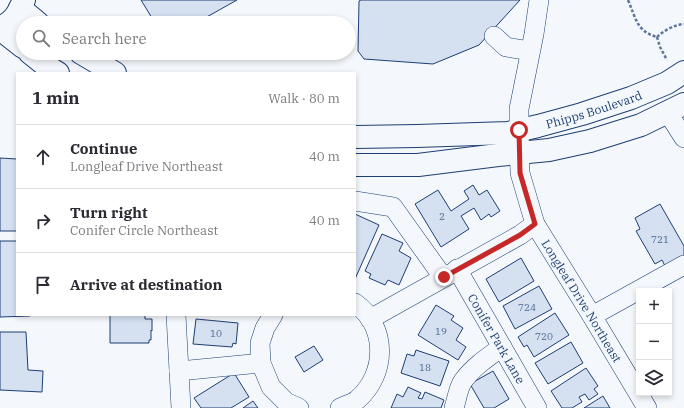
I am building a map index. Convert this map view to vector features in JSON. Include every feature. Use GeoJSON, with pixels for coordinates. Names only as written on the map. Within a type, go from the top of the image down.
{"type":"FeatureCollection","features":[{"type":"Feature","properties":{"kind":"main road"},"geometry":{"type":"LineString","coordinates":[[16,42],[0,29],[8,24],[18,13],[22,4],[32,16]]}},
{"type":"Feature","properties":{"kind":"main road"},"geometry":{"type":"LineString","coordinates":[[39,60],[56,72]]}},
{"type":"Feature","properties":{"kind":"main road"},"geometry":{"type":"LineString","coordinates":[[93,60],[113,72]]}},
{"type":"Feature","properties":{"kind":"main road","name":"Phipps Boulevard"},"geometry":{"type":"LineString","coordinates":[[356,137],[508,133],[582,114],[631,98],[666,83],[676,66]]}},
{"type":"Feature","properties":{"kind":"main road"},"geometry":{"type":"LineString","coordinates":[[356,165],[418,165],[549,150],[590,141],[641,125],[676,108]]}},
{"type":"Feature","properties":{"kind":"street","name":"Longleaf Drive Northeast"},"geometry":{"type":"LineString","coordinates":[[539,0],[534,34],[520,100],[520,173],[535,224],[592,316],[646,408]]}},
{"type":"Feature","properties":{"kind":"street"},"geometry":{"type":"LineString","coordinates":[[494,36],[506,47],[530,51]]}},
{"type":"Feature","properties":{"kind":"street"},"geometry":{"type":"LineString","coordinates":[[676,108],[684,138]]}},
{"type":"Feature","properties":{"kind":"street","name":"Conifer Park Lane"},"geometry":{"type":"LineString","coordinates":[[356,201],[393,207],[450,273],[502,347],[537,408]]}},
{"type":"Feature","properties":{"kind":"street"},"geometry":{"type":"LineString","coordinates":[[370,319],[520,235],[535,224]]}},
{"type":"Feature","properties":{"kind":"street"},"geometry":{"type":"LineString","coordinates":[[592,316],[684,265]]}},
{"type":"Feature","properties":{"kind":"street"},"geometry":{"type":"LineString","coordinates":[[340,408],[356,400],[371,385],[379,365],[380,351],[376,330],[370,319],[356,304]]}},
{"type":"Feature","properties":{"kind":"street"},"geometry":{"type":"LineString","coordinates":[[176,316],[181,408]]}},
{"type":"Feature","properties":{"kind":"street"},"geometry":{"type":"LineString","coordinates":[[272,316],[264,328],[260,343],[261,363],[271,387],[286,402],[299,408]]}},
{"type":"Feature","properties":{"kind":"street"},"geometry":{"type":"LineString","coordinates":[[454,408],[463,381],[483,360],[502,347]]}},
{"type":"Feature","properties":{"kind":"street"},"geometry":{"type":"LineString","coordinates":[[179,371],[261,363]]}},
{"type":"Feature","properties":{"kind":"path"},"geometry":{"type":"LineString","coordinates":[[628,0],[635,18],[641,28],[648,34],[657,37]]}},
{"type":"Feature","properties":{"kind":"path"},"geometry":{"type":"LineString","coordinates":[[657,37],[664,31],[678,24],[684,24]]}},
{"type":"Feature","properties":{"kind":"path"},"geometry":{"type":"LineString","coordinates":[[657,37],[660,46],[676,66]]}},
{"type":"Feature","properties":{"kind":"building"},"geometry":{"type":"Polygon","coordinates":[[[141,0],[237,0],[208,16],[151,16],[141,0]]]}},
{"type":"Feature","properties":{"kind":"building"},"geometry":{"type":"Polygon","coordinates":[[[520,0],[479,45],[433,64],[364,59],[358,51],[359,1],[520,0]]]}},
{"type":"Feature","properties":{"kind":"building"},"geometry":{"type":"Polygon","coordinates":[[[0,158],[16,159],[16,231],[0,231],[0,158]]]}},
{"type":"Feature","properties":{"kind":"building"},"geometry":{"type":"Polygon","coordinates":[[[473,185],[479,195],[487,190],[500,211],[491,217],[489,214],[481,220],[474,208],[461,216],[469,229],[441,247],[415,204],[438,190],[451,211],[469,199],[464,191],[473,185]]]}},
{"type":"Feature","properties":{"kind":"building"},"geometry":{"type":"Polygon","coordinates":[[[660,204],[684,246],[684,263],[668,272],[662,260],[655,264],[636,231],[640,229],[635,218],[660,204]]]}},
{"type":"Feature","properties":{"kind":"building"},"geometry":{"type":"Polygon","coordinates":[[[356,214],[379,225],[356,277],[356,214]]]}},
{"type":"Feature","properties":{"kind":"building"},"geometry":{"type":"Polygon","coordinates":[[[382,234],[403,243],[399,251],[411,258],[399,285],[388,280],[385,285],[369,278],[371,274],[365,271],[382,234]]]}},
{"type":"Feature","properties":{"kind":"building"},"geometry":{"type":"Polygon","coordinates":[[[0,241],[16,241],[16,316],[30,316],[0,317],[0,241]]]}},
{"type":"Feature","properties":{"kind":"building"},"geometry":{"type":"Polygon","coordinates":[[[521,258],[534,281],[499,302],[486,279],[521,258]]]}},
{"type":"Feature","properties":{"kind":"building"},"geometry":{"type":"Polygon","coordinates":[[[539,286],[552,309],[515,329],[503,306],[539,286]]]}},
{"type":"Feature","properties":{"kind":"building"},"geometry":{"type":"Polygon","coordinates":[[[436,305],[454,316],[451,320],[463,328],[456,340],[466,347],[458,360],[418,335],[436,305]]]}},
{"type":"Feature","properties":{"kind":"building"},"geometry":{"type":"Polygon","coordinates":[[[555,313],[569,335],[534,357],[527,345],[524,347],[518,337],[555,313]]]}},
{"type":"Feature","properties":{"kind":"building"},"geometry":{"type":"Polygon","coordinates":[[[110,316],[145,316],[145,319],[152,319],[151,340],[149,340],[149,343],[110,343],[110,316]]]}},
{"type":"Feature","properties":{"kind":"building"},"geometry":{"type":"Polygon","coordinates":[[[196,319],[238,323],[236,344],[233,343],[232,347],[193,344],[196,319]]]}},
{"type":"Feature","properties":{"kind":"building"},"geometry":{"type":"Polygon","coordinates":[[[0,332],[26,332],[28,370],[43,371],[42,392],[0,390],[0,332]]]}},
{"type":"Feature","properties":{"kind":"building"},"geometry":{"type":"Polygon","coordinates":[[[571,342],[583,363],[548,384],[535,363],[571,342]]]}},
{"type":"Feature","properties":{"kind":"building"},"geometry":{"type":"Polygon","coordinates":[[[314,346],[323,360],[304,372],[295,357],[314,346]]]}},
{"type":"Feature","properties":{"kind":"building"},"geometry":{"type":"Polygon","coordinates":[[[416,350],[449,361],[440,386],[401,373],[407,354],[414,356],[416,350]]]}},
{"type":"Feature","properties":{"kind":"building"},"geometry":{"type":"Polygon","coordinates":[[[586,368],[598,386],[594,389],[598,394],[589,400],[585,394],[579,397],[582,402],[572,408],[562,408],[551,391],[586,368]]]}},
{"type":"Feature","properties":{"kind":"building"},"geometry":{"type":"Polygon","coordinates":[[[493,371],[509,399],[494,408],[484,408],[470,384],[493,371]]]}},
{"type":"Feature","properties":{"kind":"building"},"geometry":{"type":"Polygon","coordinates":[[[234,373],[249,397],[231,408],[201,408],[194,398],[234,373]]]}},
{"type":"Feature","properties":{"kind":"building"},"geometry":{"type":"Polygon","coordinates":[[[408,387],[421,393],[418,398],[422,399],[425,392],[444,400],[441,408],[391,408],[397,394],[403,397],[408,387]]]}},
{"type":"Feature","properties":{"kind":"building"},"geometry":{"type":"Polygon","coordinates":[[[603,396],[610,408],[584,408],[603,396]]]}},
{"type":"Feature","properties":{"kind":"building"},"geometry":{"type":"Polygon","coordinates":[[[253,401],[258,408],[243,408],[253,401]]]}},
{"type":"Feature","properties":{"kind":"route"},"geometry":{"type":"LineString","coordinates":[[444,277],[520,235],[535,224],[520,173],[519,130]]}}]}
